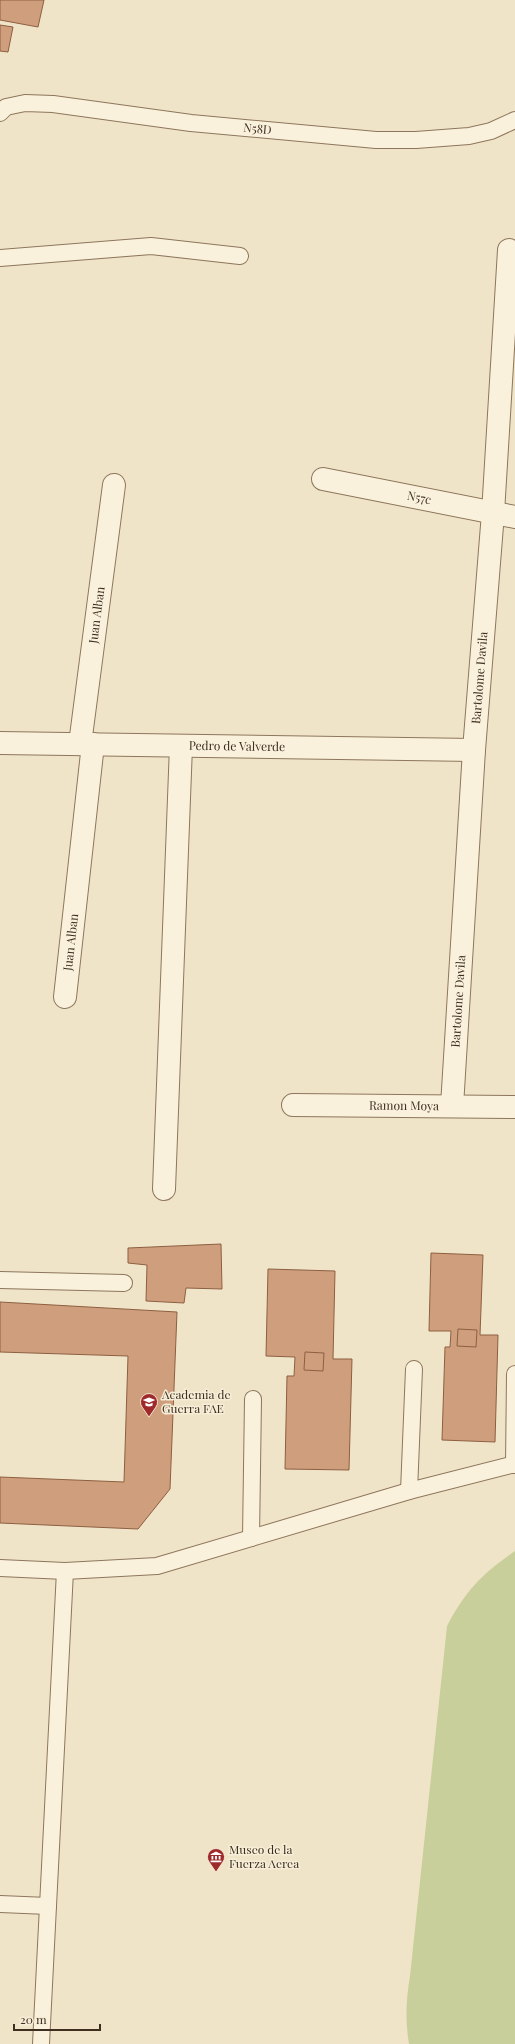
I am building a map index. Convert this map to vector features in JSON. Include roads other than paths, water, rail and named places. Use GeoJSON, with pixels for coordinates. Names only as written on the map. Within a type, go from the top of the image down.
{"type":"FeatureCollection","features":[{"type":"Feature","properties":{"kind":"street","name":"Bartolome Davila"},"geometry":{"type":"LineString","coordinates":[[452,1106],[474,750],[493,513],[509,250]]}},
{"type":"Feature","properties":{"kind":"street","name":"N57c"},"geometry":{"type":"LineString","coordinates":[[323,479],[515,517]]}},
{"type":"Feature","properties":{"kind":"street","name":"Juan Alban"},"geometry":{"type":"LineString","coordinates":[[65,997],[87,744],[114,485]]}},
{"type":"Feature","properties":{"kind":"street","name":"Pedro de Valverde"},"geometry":{"type":"LineString","coordinates":[[0,743],[474,750]]}},
{"type":"Feature","properties":{"kind":"street"},"geometry":{"type":"LineString","coordinates":[[164,1189],[181,746]]}},
{"type":"Feature","properties":{"kind":"street","name":"Ramon Moya"},"geometry":{"type":"LineString","coordinates":[[293,1105],[515,1107]]}},
{"type":"Feature","properties":{"kind":"lane","name":"N58D"},"geometry":{"type":"LineString","coordinates":[[0,113],[6,107],[25,103],[53,104],[191,122],[382,140],[416,140],[469,136],[491,131],[515,120]]}},
{"type":"Feature","properties":{"kind":"lane"},"geometry":{"type":"LineString","coordinates":[[0,258],[151,246],[240,256]]}},
{"type":"Feature","properties":{"kind":"lane"},"geometry":{"type":"LineString","coordinates":[[0,1280],[124,1283]]}},
{"type":"Feature","properties":{"kind":"lane"},"geometry":{"type":"LineString","coordinates":[[409,1491],[414,1369]]}},
{"type":"Feature","properties":{"kind":"lane"},"geometry":{"type":"LineString","coordinates":[[0,1568],[65,1571],[157,1566],[409,1491],[515,1464],[515,1374]]}},
{"type":"Feature","properties":{"kind":"lane"},"geometry":{"type":"LineString","coordinates":[[251,1538],[253,1399]]}},
{"type":"Feature","properties":{"kind":"lane"},"geometry":{"type":"LineString","coordinates":[[41,2044],[65,1571]]}},
{"type":"Feature","properties":{"kind":"lane"},"geometry":{"type":"LineString","coordinates":[[0,1904],[48,1906]]}},
{"type":"Feature","properties":{"kind":"place","name":"Academia de Guerra FAE"},"geometry":{"type":"Point","coordinates":[149,1417]}},
{"type":"Feature","properties":{"kind":"place","name":"Museo de la Fuerza Aerea"},"geometry":{"type":"Point","coordinates":[216,1872]}}]}
